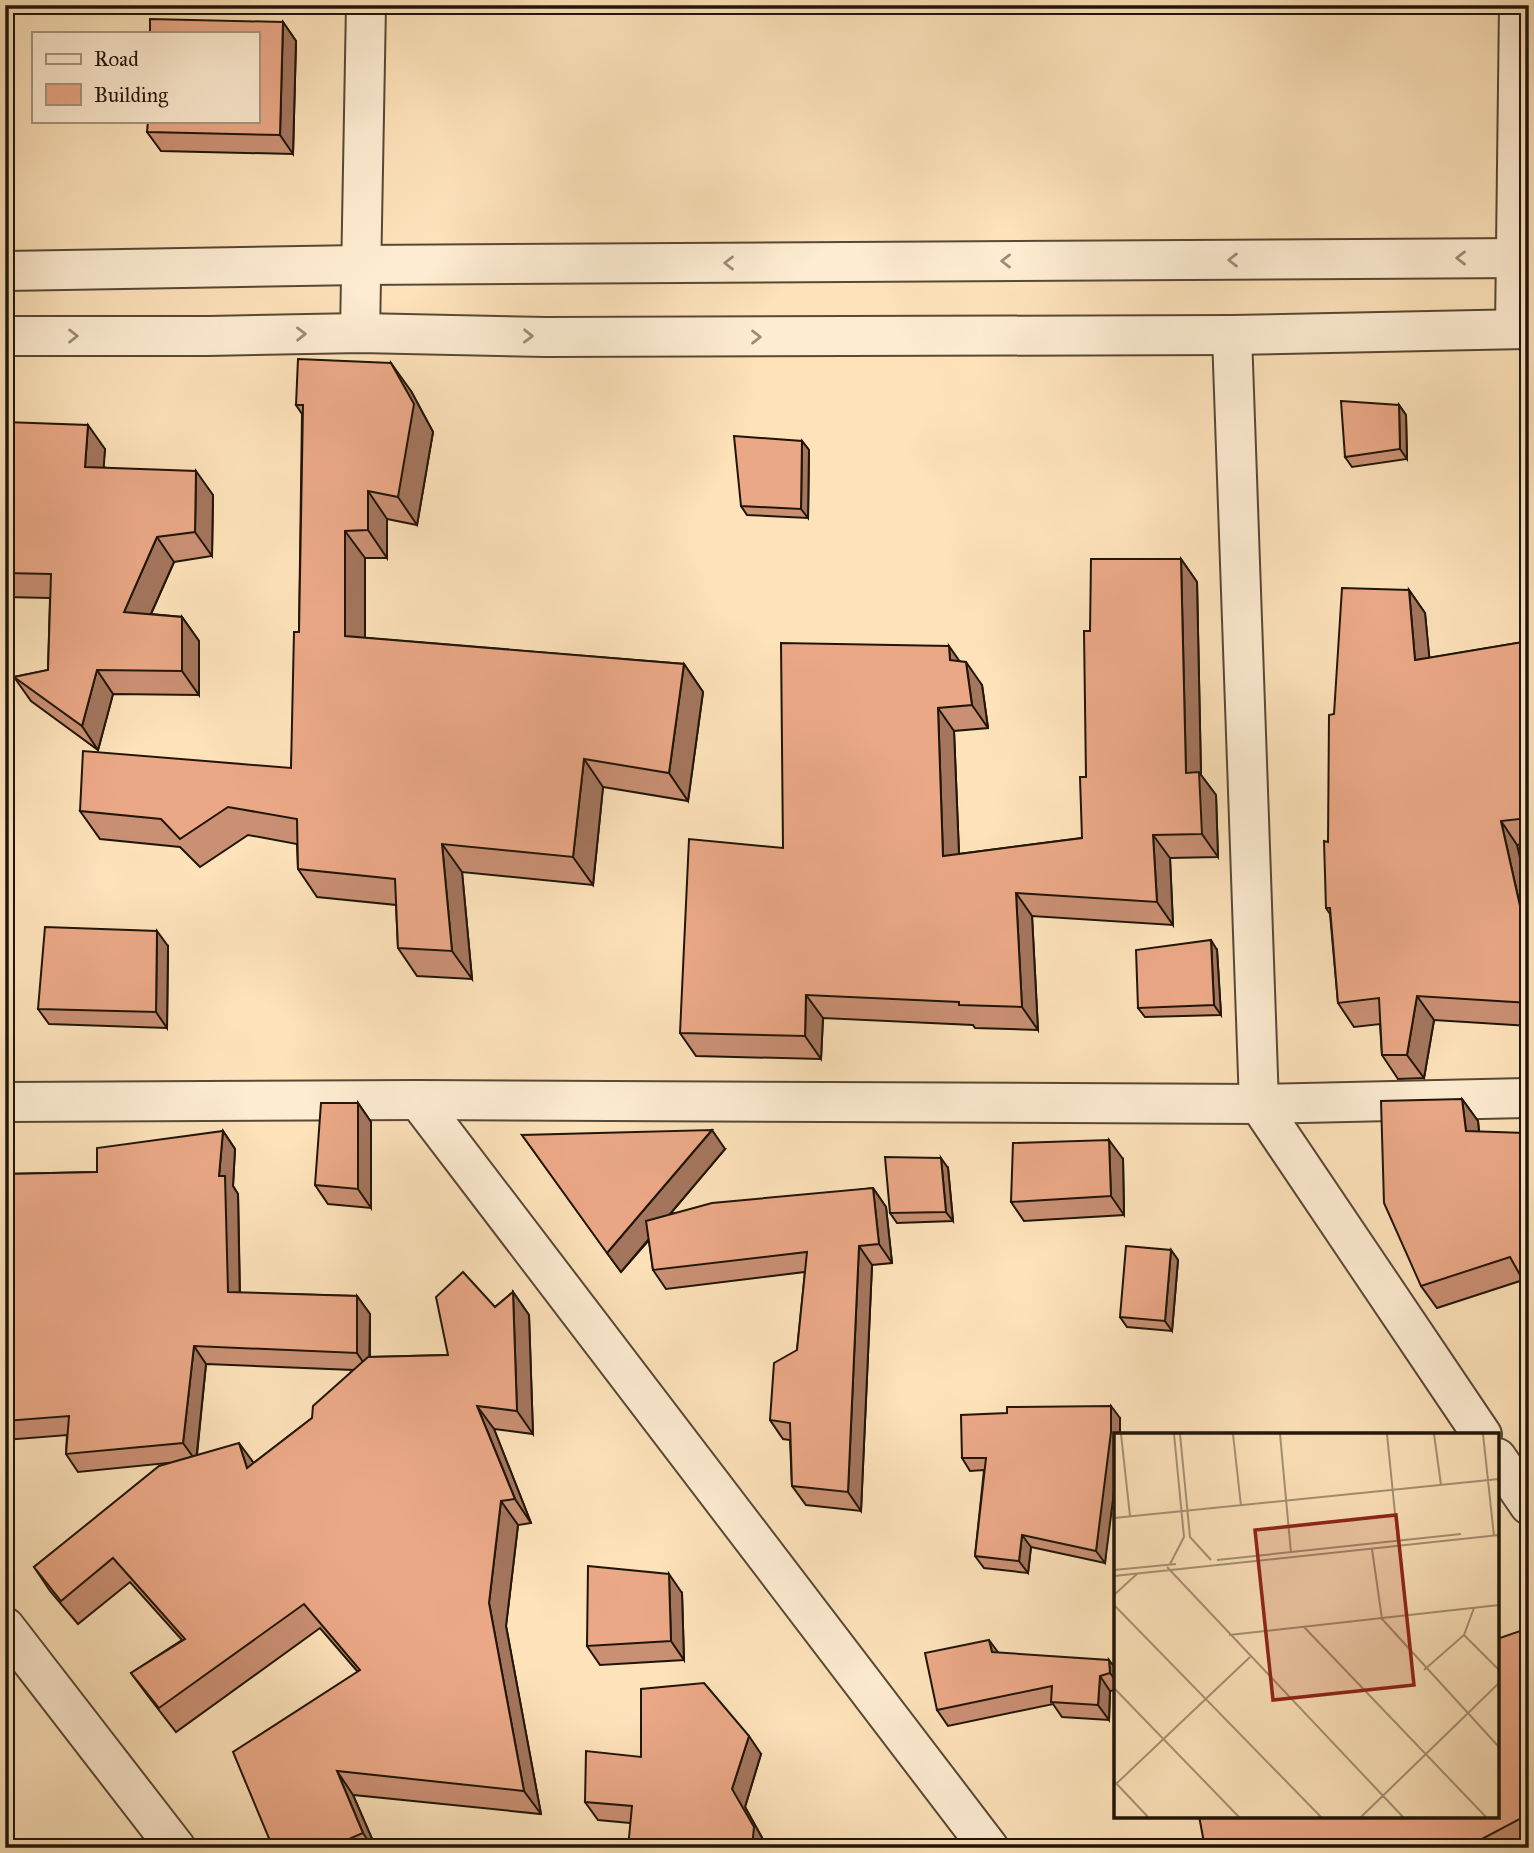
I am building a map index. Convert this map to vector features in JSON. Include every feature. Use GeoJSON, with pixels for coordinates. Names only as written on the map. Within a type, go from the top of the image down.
{"type":"FeatureCollection","features":[{"type":"Feature","properties":{"kind":"street"},"geometry":{"type":"LineString","coordinates":[[360,333],[366,5]]}},
{"type":"Feature","properties":{"kind":"street"},"geometry":{"type":"LineString","coordinates":[[5,336],[208,337],[360,333],[546,337],[1232,335],[1522,329],[1519,5]]}},
{"type":"Feature","properties":{"kind":"street"},"geometry":{"type":"LineString","coordinates":[[5,271],[360,265],[1522,258]]}},
{"type":"Feature","properties":{"kind":"street"},"geometry":{"type":"LineString","coordinates":[[1232,335],[1259,1104],[1481,1433]]}},
{"type":"Feature","properties":{"kind":"street"},"geometry":{"type":"LineString","coordinates":[[5,1102],[418,1100],[1259,1104],[1529,1098]]}},
{"type":"Feature","properties":{"kind":"street"},"geometry":{"type":"LineString","coordinates":[[418,1100],[989,1848]]}},
{"type":"Feature","properties":{"kind":"street"},"geometry":{"type":"LineString","coordinates":[[1499,1461],[1529,1505]]}},
{"type":"Feature","properties":{"kind":"street"},"geometry":{"type":"LineString","coordinates":[[5,1627],[176,1848]]}},
{"type":"Feature","properties":{"kind":"building"},"geometry":{"type":"Polygon","coordinates":[[[150,19],[283,22],[280,135],[147,132],[148,122],[259,122],[259,32],[150,32],[150,19]]]}},
{"type":"Feature","properties":{"kind":"building"},"geometry":{"type":"Polygon","coordinates":[[[298,359],[391,363],[414,404],[398,497],[368,491],[368,530],[345,531],[345,636],[684,664],[669,773],[584,759],[573,857],[442,844],[452,951],[398,948],[395,879],[298,869],[297,819],[228,807],[180,839],[161,819],[80,811],[83,751],[291,768],[294,632],[299,632],[303,405],[296,405],[298,359]]]}},
{"type":"Feature","properties":{"kind":"building"},"geometry":{"type":"Polygon","coordinates":[[[1341,401],[1399,405],[1400,449],[1345,457],[1341,401]]]}},
{"type":"Feature","properties":{"kind":"building"},"geometry":{"type":"Polygon","coordinates":[[[5,422],[88,425],[85,467],[196,471],[195,532],[157,537],[124,612],[182,617],[182,671],[97,670],[82,726],[14,677],[48,670],[51,574],[5,573],[5,422]]]}},
{"type":"Feature","properties":{"kind":"building"},"geometry":{"type":"Polygon","coordinates":[[[734,436],[802,441],[801,509],[741,506],[734,436]]]}},
{"type":"Feature","properties":{"kind":"building"},"geometry":{"type":"Polygon","coordinates":[[[1091,559],[1181,559],[1186,773],[1199,772],[1202,834],[1153,835],[1157,902],[1016,893],[1022,1007],[806,995],[805,1036],[680,1033],[689,839],[783,848],[781,643],[949,646],[950,660],[966,662],[972,705],[938,708],[943,856],[1082,838],[1080,777],[1086,777],[1084,631],[1090,631],[1091,559]]]}},
{"type":"Feature","properties":{"kind":"building"},"geometry":{"type":"Polygon","coordinates":[[[1342,588],[1409,590],[1415,660],[1529,641],[1529,818],[1501,821],[1529,946],[1529,1003],[1417,996],[1407,1055],[1382,1055],[1379,998],[1338,1003],[1330,908],[1326,908],[1324,841],[1328,842],[1329,715],[1334,714],[1342,588]]]}},
{"type":"Feature","properties":{"kind":"building"},"geometry":{"type":"Polygon","coordinates":[[[45,927],[157,931],[156,1012],[38,1009],[45,927]]]}},
{"type":"Feature","properties":{"kind":"building"},"geometry":{"type":"Polygon","coordinates":[[[1211,940],[1214,1005],[1138,1008],[1136,950],[1211,940]]]}},
{"type":"Feature","properties":{"kind":"building"},"geometry":{"type":"Polygon","coordinates":[[[1462,1099],[1466,1131],[1529,1133],[1529,1291],[1510,1257],[1421,1286],[1384,1203],[1381,1101],[1462,1099]]]}},
{"type":"Feature","properties":{"kind":"building"},"geometry":{"type":"Polygon","coordinates":[[[321,1103],[358,1103],[358,1189],[315,1185],[321,1103]]]}},
{"type":"Feature","properties":{"kind":"building"},"geometry":{"type":"Polygon","coordinates":[[[712,1130],[607,1253],[522,1135],[712,1130]]]}},
{"type":"Feature","properties":{"kind":"building"},"geometry":{"type":"Polygon","coordinates":[[[223,1131],[219,1176],[225,1176],[228,1292],[357,1296],[357,1353],[194,1346],[183,1443],[66,1454],[69,1416],[5,1421],[5,1174],[97,1172],[97,1148],[223,1131]]]}},
{"type":"Feature","properties":{"kind":"building"},"geometry":{"type":"Polygon","coordinates":[[[1109,1140],[1111,1196],[1011,1202],[1013,1143],[1109,1140]]]}},
{"type":"Feature","properties":{"kind":"building"},"geometry":{"type":"Polygon","coordinates":[[[885,1157],[941,1158],[946,1212],[890,1213],[885,1157]]]}},
{"type":"Feature","properties":{"kind":"building"},"geometry":{"type":"Polygon","coordinates":[[[873,1188],[879,1244],[859,1246],[848,1492],[792,1486],[790,1423],[770,1420],[774,1363],[797,1350],[807,1252],[653,1270],[646,1221],[712,1203],[873,1188]]]}},
{"type":"Feature","properties":{"kind":"building"},"geometry":{"type":"Polygon","coordinates":[[[1126,1246],[1171,1250],[1165,1321],[1120,1317],[1126,1246]]]}},
{"type":"Feature","properties":{"kind":"building"},"geometry":{"type":"Polygon","coordinates":[[[463,1272],[495,1307],[513,1292],[517,1411],[477,1406],[515,1499],[501,1501],[489,1603],[524,1791],[337,1771],[363,1833],[328,1848],[273,1848],[233,1752],[360,1670],[304,1604],[159,1708],[131,1673],[185,1639],[113,1558],[61,1601],[34,1567],[159,1466],[239,1443],[247,1468],[312,1418],[313,1406],[368,1357],[448,1355],[436,1297],[463,1272]]]}},
{"type":"Feature","properties":{"kind":"building"},"geometry":{"type":"Polygon","coordinates":[[[1111,1406],[1111,1432],[1096,1551],[1022,1535],[1019,1561],[975,1556],[986,1458],[962,1458],[961,1415],[1007,1413],[1007,1407],[1111,1406]]]}},
{"type":"Feature","properties":{"kind":"building"},"geometry":{"type":"Polygon","coordinates":[[[588,1566],[669,1574],[671,1641],[587,1646],[588,1566]]]}},
{"type":"Feature","properties":{"kind":"building"},"geometry":{"type":"Polygon","coordinates":[[[1529,1628],[1529,1814],[1465,1848],[1205,1848],[1199,1818],[1499,1818],[1499,1638],[1529,1628]]]}},
{"type":"Feature","properties":{"kind":"building"},"geometry":{"type":"Polygon","coordinates":[[[989,1640],[992,1652],[1109,1660],[1110,1673],[1100,1676],[1098,1705],[1051,1702],[1052,1686],[937,1710],[925,1653],[989,1640]]]}},
{"type":"Feature","properties":{"kind":"building"},"geometry":{"type":"Polygon","coordinates":[[[704,1683],[749,1736],[732,1789],[754,1827],[752,1848],[628,1848],[632,1806],[585,1802],[586,1751],[641,1757],[641,1689],[704,1683]]]}},
{"type":"Feature","properties":{"kind":"building"},"geometry":{"type":"Polygon","coordinates":[[[872,1846],[925,1847],[872,1848],[872,1846]]]}}]}
